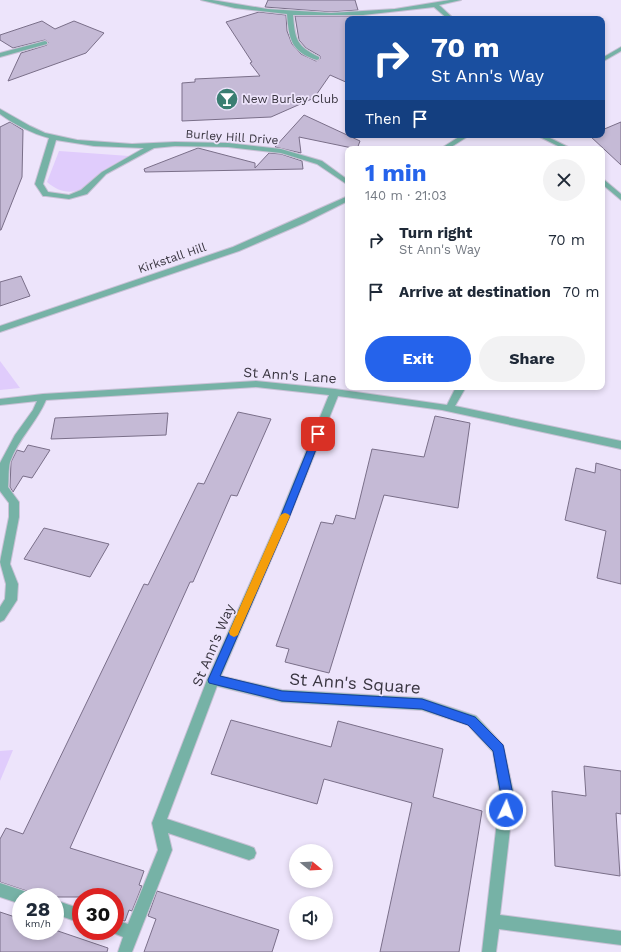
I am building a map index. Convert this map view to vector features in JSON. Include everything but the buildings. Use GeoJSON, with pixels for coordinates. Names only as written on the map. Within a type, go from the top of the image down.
{"type":"FeatureCollection","features":[{"type":"Feature","properties":{"kind":"street"},"geometry":{"type":"LineString","coordinates":[[204,0],[251,9],[290,13],[358,13],[435,5],[458,0]]}},
{"type":"Feature","properties":{"kind":"street"},"geometry":{"type":"LineString","coordinates":[[435,5],[448,16]]}},
{"type":"Feature","properties":{"kind":"street"},"geometry":{"type":"LineString","coordinates":[[290,13],[292,38],[301,51],[317,58]]}},
{"type":"Feature","properties":{"kind":"street"},"geometry":{"type":"LineString","coordinates":[[0,55],[45,43]]}},
{"type":"Feature","properties":{"kind":"street"},"geometry":{"type":"LineString","coordinates":[[605,58],[620,51]]}},
{"type":"Feature","properties":{"kind":"street","name":"Burley Hill Drive"},"geometry":{"type":"LineString","coordinates":[[0,111],[24,127],[53,137],[76,142],[125,146],[182,144],[274,150],[317,161],[345,180]]}},
{"type":"Feature","properties":{"kind":"street","name":"Burley Hill Drive"},"geometry":{"type":"LineString","coordinates":[[53,137],[39,184],[46,194],[69,197],[84,192],[104,173],[154,146]]}},
{"type":"Feature","properties":{"kind":"street"},"geometry":{"type":"LineString","coordinates":[[448,146],[462,138]]}},
{"type":"Feature","properties":{"kind":"street"},"geometry":{"type":"LineString","coordinates":[[545,138],[563,146]]}},
{"type":"Feature","properties":{"kind":"street"},"geometry":{"type":"LineString","coordinates":[[605,183],[621,198]]}},
{"type":"Feature","properties":{"kind":"street","name":"Kirkstall Hill"},"geometry":{"type":"LineString","coordinates":[[0,329],[236,249],[301,221],[345,199]]}},
{"type":"Feature","properties":{"kind":"street","name":"St Ann's Lane"},"geometry":{"type":"LineString","coordinates":[[0,402],[43,397],[256,384],[335,392],[449,409],[621,445]]}},
{"type":"Feature","properties":{"kind":"street"},"geometry":{"type":"LineString","coordinates":[[449,409],[459,390]]}},
{"type":"Feature","properties":{"kind":"street","name":"St Ann's Way"},"geometry":{"type":"LineString","coordinates":[[159,823],[213,680],[284,518],[335,392]]}},
{"type":"Feature","properties":{"kind":"street"},"geometry":{"type":"LineString","coordinates":[[0,617],[11,600],[12,584],[5,564],[14,517],[14,502],[3,488],[5,463],[18,436],[38,411],[43,397]]}},
{"type":"Feature","properties":{"kind":"street","name":"St Ann's Square"},"geometry":{"type":"LineString","coordinates":[[213,680],[282,696],[422,704],[472,720],[499,749],[507,795],[489,952]]}},
{"type":"Feature","properties":{"kind":"street"},"geometry":{"type":"LineString","coordinates":[[159,823],[249,853]]}},
{"type":"Feature","properties":{"kind":"street"},"geometry":{"type":"LineString","coordinates":[[125,952],[165,850],[159,823]]}},
{"type":"Feature","properties":{"kind":"street"},"geometry":{"type":"LineString","coordinates":[[0,890],[12,894]]}},
{"type":"Feature","properties":{"kind":"street"},"geometry":{"type":"LineString","coordinates":[[493,921],[621,938]]}},
{"type":"Feature","properties":{"kind":"street"},"geometry":{"type":"LineString","coordinates":[[124,930],[132,932]]}},
{"type":"Feature","properties":{"kind":"shaded area"},"geometry":{"type":"Polygon","coordinates":[[[59,151],[129,156],[102,171],[81,189],[66,192],[47,182],[59,151]]]}},
{"type":"Feature","properties":{"kind":"shaded area"},"geometry":{"type":"Polygon","coordinates":[[[0,361],[20,388],[0,390],[0,361]]]}},
{"type":"Feature","properties":{"kind":"shaded area"},"geometry":{"type":"Polygon","coordinates":[[[13,750],[0,781],[0,751],[13,750]]]}},
{"type":"Feature","properties":{"kind":"slow traffic"},"geometry":{"type":"LineString","coordinates":[[234,632],[285,516]]}},
{"type":"Feature","properties":{"kind":"place","name":"New Burley Club"},"geometry":{"type":"Point","coordinates":[227,99]}},
{"type":"Feature","properties":{"kind":"route"},"geometry":{"type":"LineString","coordinates":[[318,434],[284,518],[213,680],[282,696],[422,704],[472,720],[499,749],[507,795],[506,810]]}}]}
